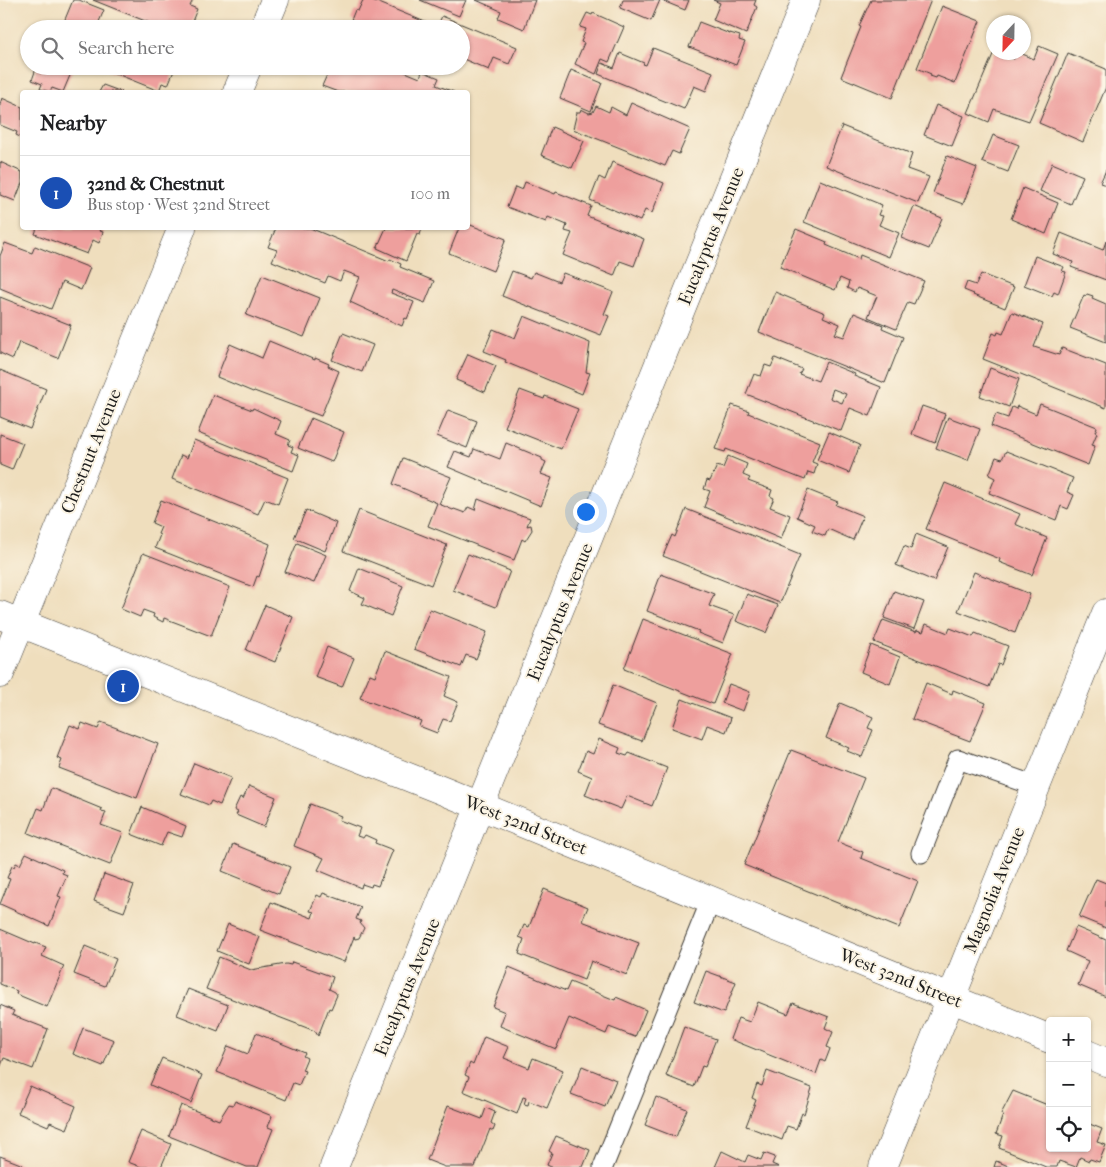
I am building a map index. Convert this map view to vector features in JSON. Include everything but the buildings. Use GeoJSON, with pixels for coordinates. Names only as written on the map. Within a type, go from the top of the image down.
{"type":"FeatureCollection","features":[{"type":"Feature","properties":{"kind":"street"},"geometry":{"type":"LineString","coordinates":[[267,20],[275,0]]}},
{"type":"Feature","properties":{"kind":"street","name":"Eucalyptus Avenue"},"geometry":{"type":"LineString","coordinates":[[334,1167],[806,0]]}},
{"type":"Feature","properties":{"kind":"street"},"geometry":{"type":"LineString","coordinates":[[238,90],[244,75]]}},
{"type":"Feature","properties":{"kind":"street","name":"Chestnut Avenue"},"geometry":{"type":"LineString","coordinates":[[0,674],[10,620],[181,230]]}},
{"type":"Feature","properties":{"kind":"street","name":"Magnolia Avenue"},"geometry":{"type":"LineString","coordinates":[[883,1167],[1106,613]]}},
{"type":"Feature","properties":{"kind":"street","name":"West 32nd Street"},"geometry":{"type":"LineString","coordinates":[[10,620],[481,806],[1046,1037]]}},
{"type":"Feature","properties":{"kind":"street"},"geometry":{"type":"LineString","coordinates":[[1091,1056],[1106,1062]]}},
{"type":"Feature","properties":{"kind":"lane"},"geometry":{"type":"LineString","coordinates":[[921,853],[958,759],[1036,786]]}},
{"type":"Feature","properties":{"kind":"lane"},"geometry":{"type":"LineString","coordinates":[[603,1167],[711,900]]}},
{"type":"Feature","properties":{"kind":"place","name":"32nd & Chestnut"},"geometry":{"type":"Point","coordinates":[123,686]}}]}
